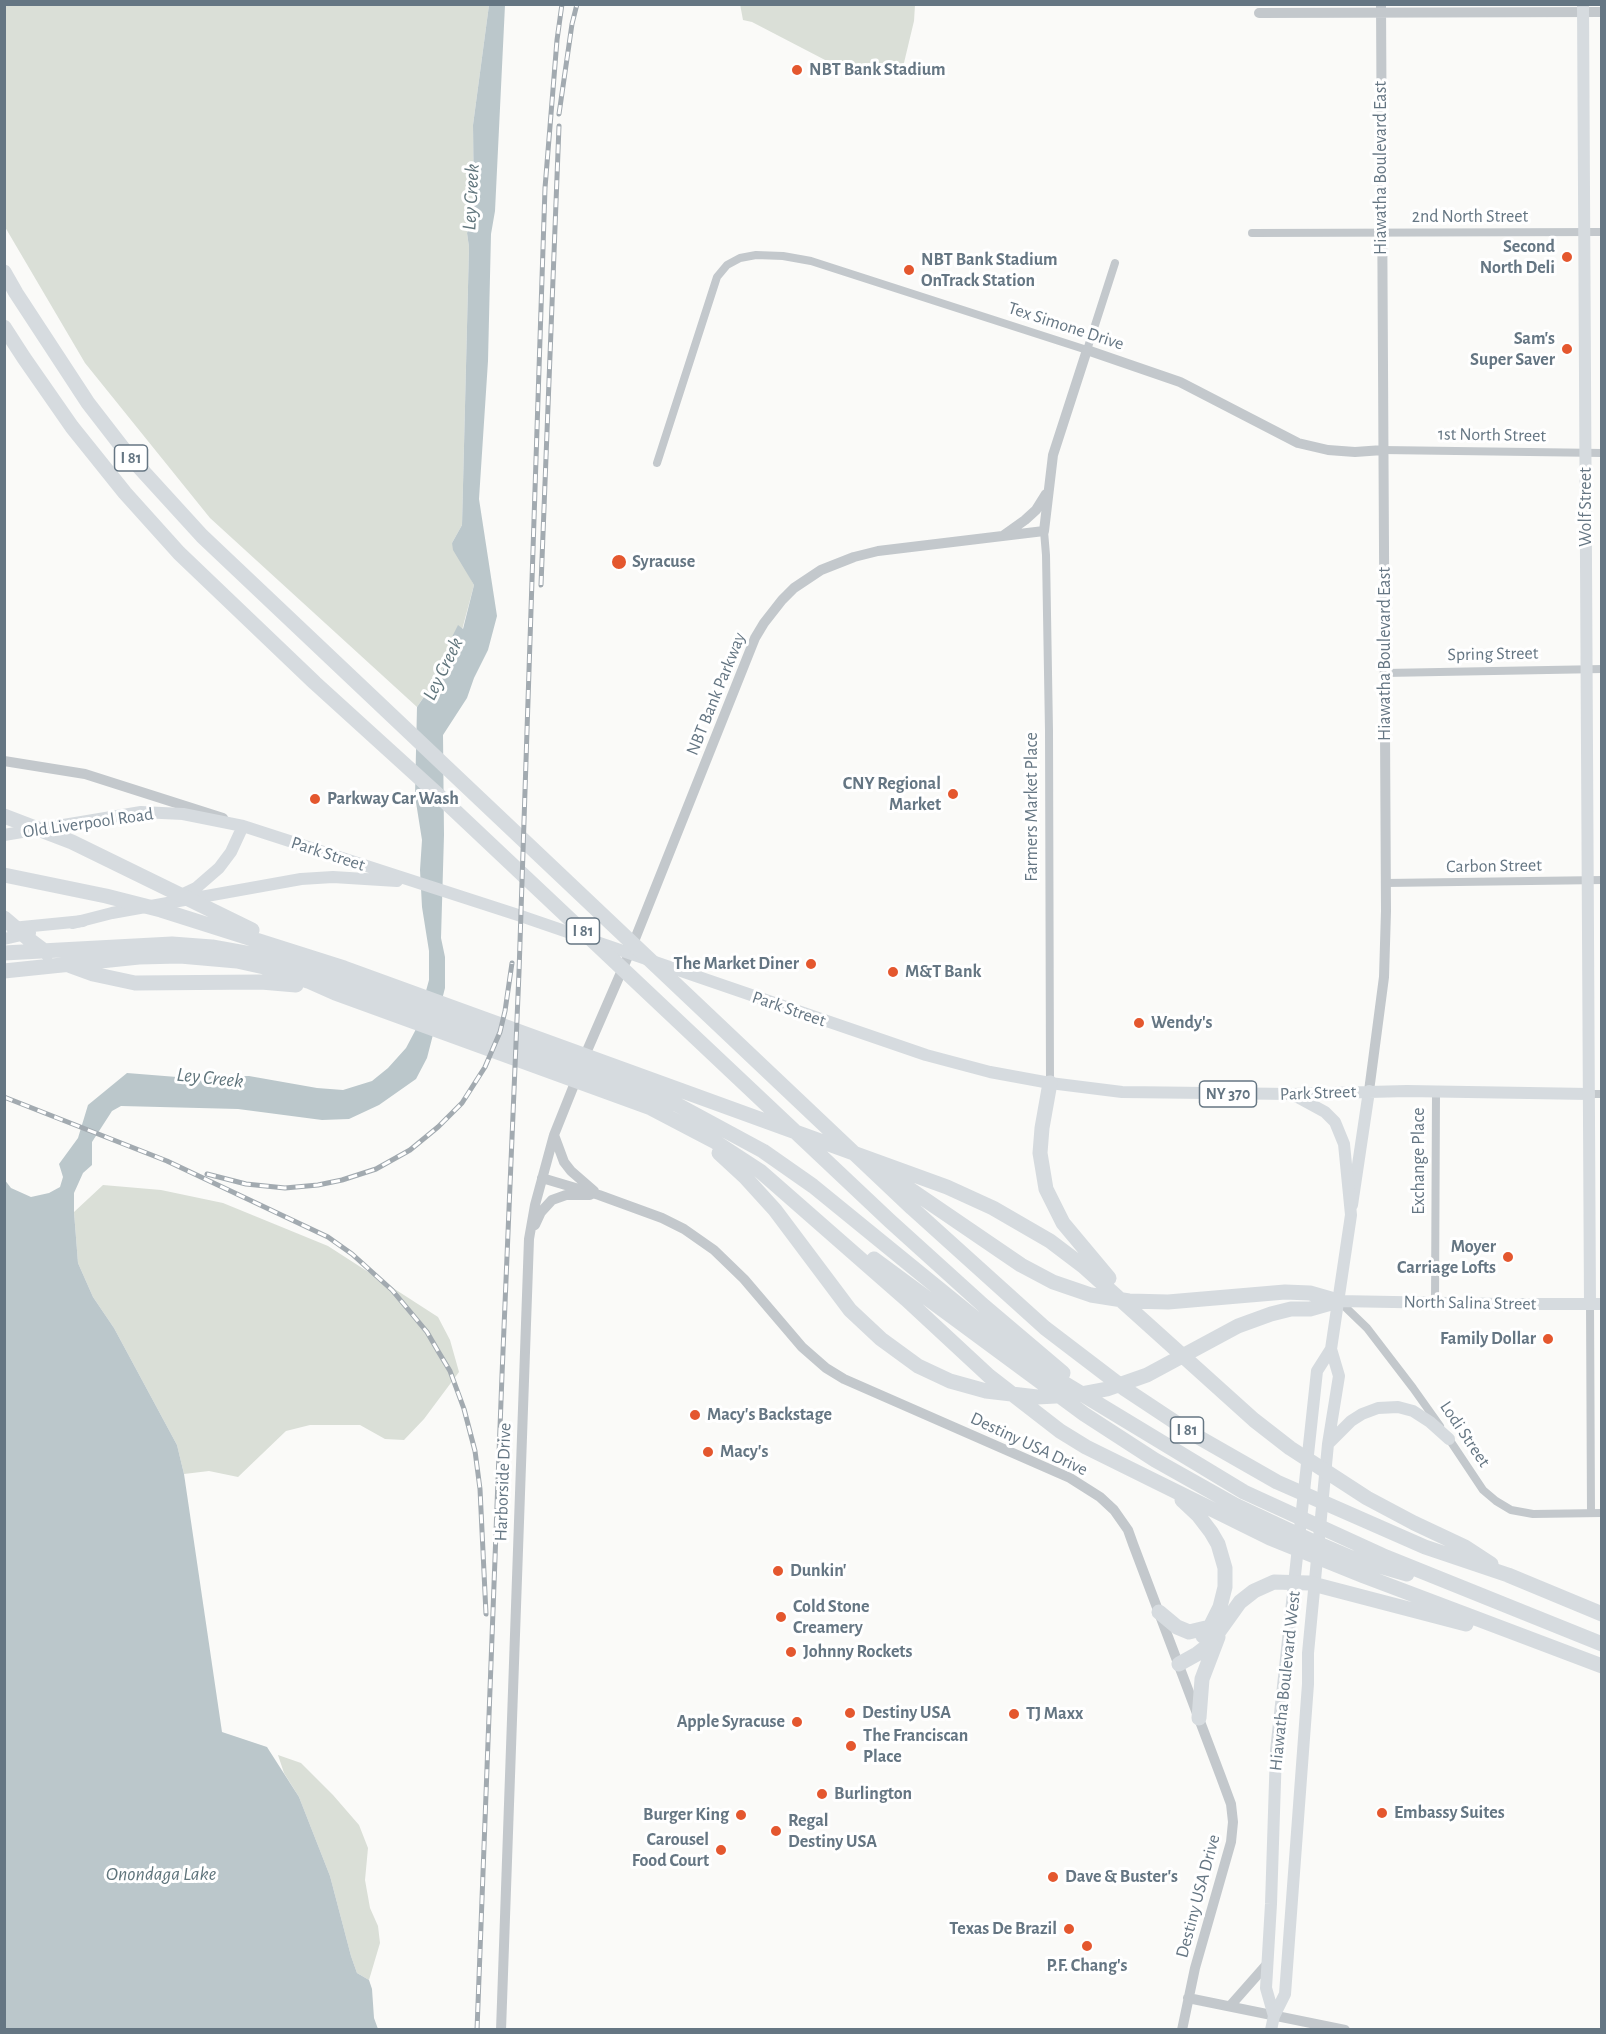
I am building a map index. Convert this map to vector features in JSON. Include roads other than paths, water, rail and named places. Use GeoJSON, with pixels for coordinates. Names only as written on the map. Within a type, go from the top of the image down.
{"type":"FeatureCollection","features":[{"type":"Feature","properties":{"kind":"highway","name":"I 81"},"geometry":{"type":"LineString","coordinates":[[4,272],[88,403],[129,456],[195,530],[912,1208],[1054,1335],[1100,1372],[1193,1434],[1277,1482],[1425,1547],[1508,1575],[1602,1614]]}},
{"type":"Feature","properties":{"kind":"highway","name":"I 81"},"geometry":{"type":"LineString","coordinates":[[4,327],[72,427],[125,493],[179,552],[273,643],[452,808],[890,1221],[1053,1365],[1163,1444],[1244,1492],[1386,1557],[1602,1644]]}},
{"type":"Feature","properties":{"kind":"highway"},"geometry":{"type":"LineString","coordinates":[[4,816],[72,842],[159,886],[213,920]]}},
{"type":"Feature","properties":{"kind":"highway"},"geometry":{"type":"LineString","coordinates":[[4,875],[213,920],[309,957],[339,981]]}},
{"type":"Feature","properties":{"kind":"highway"},"geometry":{"type":"LineString","coordinates":[[4,918],[46,952],[85,971],[135,983],[339,981]]}},
{"type":"Feature","properties":{"kind":"highway"},"geometry":{"type":"LineString","coordinates":[[4,953],[172,944],[212,947],[273,958],[686,1109],[764,1151],[813,1186],[1029,1362],[1163,1444]]}},
{"type":"Feature","properties":{"kind":"highway"},"geometry":{"type":"LineString","coordinates":[[4,971],[139,957],[180,956],[237,961],[308,981],[339,981]]}},
{"type":"Feature","properties":{"kind":"highway"},"geometry":{"type":"LineString","coordinates":[[1050,1083],[1040,1153],[1042,1174],[1053,1205],[1079,1244],[1157,1332]]}},
{"type":"Feature","properties":{"kind":"highway"},"geometry":{"type":"LineString","coordinates":[[633,1088],[651,1108],[714,1141],[760,1172],[906,1299],[989,1376],[1086,1448],[1270,1538],[1602,1666]]}},
{"type":"Feature","properties":{"kind":"highway"},"geometry":{"type":"LineString","coordinates":[[633,1088],[947,1187],[993,1208],[1050,1241],[1075,1260],[1254,1420],[1290,1448],[1366,1498],[1465,1547],[1508,1575]]}},
{"type":"Feature","properties":{"kind":"highway"},"geometry":{"type":"LineString","coordinates":[[681,1123],[716,1151],[775,1210],[850,1310],[881,1339],[918,1366],[950,1381],[1005,1394],[1036,1397],[1075,1395],[1119,1385],[1147,1375],[1238,1326],[1271,1314],[1291,1309],[1310,1309],[1338,1300]]}},
{"type":"Feature","properties":{"kind":"highway"},"geometry":{"type":"LineString","coordinates":[[848,1146],[1000,1252],[1053,1282],[1091,1295],[1129,1301],[1168,1302],[1285,1292],[1310,1293],[1338,1300]]}},
{"type":"Feature","properties":{"kind":"highway"},"geometry":{"type":"LineString","coordinates":[[798,1204],[1076,1408],[1155,1460],[1235,1505],[1323,1546],[1376,1566],[1450,1582]]}},
{"type":"Feature","properties":{"kind":"highway"},"geometry":{"type":"LineString","coordinates":[[1163,1485],[1198,1515],[1218,1544],[1225,1568],[1225,1587],[1202,1679],[1199,1718]]}},
{"type":"Feature","properties":{"kind":"highway"},"geometry":{"type":"LineString","coordinates":[[1177,1659],[1216,1628],[1240,1602],[1254,1591],[1275,1582],[1296,1581],[1336,1589],[1542,1643]]}},
{"type":"Feature","properties":{"kind":"highway"},"geometry":{"type":"LineString","coordinates":[[1159,1612],[1177,1627],[1189,1632],[1216,1628]]}},
{"type":"Feature","properties":{"kind":"main road","name":"Wolf Street"},"geometry":{"type":"LineString","coordinates":[[1583,8],[1588,880],[1595,1094],[1596,1304]]}},
{"type":"Feature","properties":{"kind":"main road","name":"Old Liverpool Road"},"geometry":{"type":"LineString","coordinates":[[4,835],[141,812],[183,814],[243,826]]}},
{"type":"Feature","properties":{"kind":"main road","name":"Park Street"},"geometry":{"type":"LineString","coordinates":[[243,826],[458,896],[926,1055],[990,1072],[1050,1083],[1122,1092],[1292,1094],[1369,1091],[1595,1094]]}},
{"type":"Feature","properties":{"kind":"main road","name":"NY 370"},"geometry":{"type":"LineString","coordinates":[[162,905],[196,888],[213,875],[231,852],[243,826]]}},
{"type":"Feature","properties":{"kind":"main road","name":"NY 370"},"geometry":{"type":"LineString","coordinates":[[4,928],[83,921],[301,879],[333,877],[416,883]]}},
{"type":"Feature","properties":{"kind":"main road"},"geometry":{"type":"LineString","coordinates":[[4,939],[83,921]]}},
{"type":"Feature","properties":{"kind":"main road","name":"Hiawatha Boulevard East"},"geometry":{"type":"LineString","coordinates":[[1338,1300],[1369,1091]]}},
{"type":"Feature","properties":{"kind":"main road"},"geometry":{"type":"LineString","coordinates":[[1292,1094],[1325,1112],[1335,1122],[1341,1133],[1351,1215]]}},
{"type":"Feature","properties":{"kind":"main road","name":"North Salina Street"},"geometry":{"type":"LineString","coordinates":[[1338,1300],[1596,1304]]}},
{"type":"Feature","properties":{"kind":"main road","name":"Hiawatha Boulevard West"},"geometry":{"type":"LineString","coordinates":[[1274,2016],[1266,1988],[1276,1751],[1317,1371],[1331,1349],[1338,1300]]}},
{"type":"Feature","properties":{"kind":"main road","name":"Hiawatha Boulevard West"},"geometry":{"type":"LineString","coordinates":[[1271,2030],[1274,2016],[1285,1995],[1308,1684],[1308,1653],[1328,1444],[1339,1376],[1331,1349]]}},
{"type":"Feature","properties":{"kind":"main road"},"geometry":{"type":"LineString","coordinates":[[1328,1444],[1351,1421],[1362,1414],[1388,1407],[1413,1411],[1449,1439]]}},
{"type":"Feature","properties":{"kind":"street"},"geometry":{"type":"LineString","coordinates":[[1259,13],[1381,9],[1583,8],[1602,12]]}},
{"type":"Feature","properties":{"kind":"street","name":"Hiawatha Boulevard East"},"geometry":{"type":"LineString","coordinates":[[1369,1091],[1384,977],[1386,883],[1381,9]]}},
{"type":"Feature","properties":{"kind":"street","name":"2nd North Street"},"geometry":{"type":"LineString","coordinates":[[1252,232],[1382,234],[1602,232]]}},
{"type":"Feature","properties":{"kind":"street","name":"Tex Simone Drive"},"geometry":{"type":"LineString","coordinates":[[657,463],[717,277],[727,265],[740,258],[756,255],[783,256],[811,261],[1180,382],[1298,443],[1328,450],[1355,452],[1383,450]]}},
{"type":"Feature","properties":{"kind":"street","name":"NBT Bank Parkway"},"geometry":{"type":"LineString","coordinates":[[629,954],[755,638],[782,600],[794,588],[820,570],[854,557],[878,551],[1044,531],[1053,455],[1115,263]]}},
{"type":"Feature","properties":{"kind":"street","name":"1st North Street"},"geometry":{"type":"LineString","coordinates":[[1383,450],[1602,453]]}},
{"type":"Feature","properties":{"kind":"street","name":"NBT Bank Parkway"},"geometry":{"type":"LineString","coordinates":[[1001,537],[1036,510],[1048,492]]}},
{"type":"Feature","properties":{"kind":"street","name":"Farmers Market Place"},"geometry":{"type":"LineString","coordinates":[[1044,531],[1049,731],[1050,1083]]}},
{"type":"Feature","properties":{"kind":"street","name":"Spring Street"},"geometry":{"type":"LineString","coordinates":[[1385,673],[1602,669]]}},
{"type":"Feature","properties":{"kind":"street","name":"Park Street"},"geometry":{"type":"LineString","coordinates":[[4,761],[51,767],[104,779],[243,826]]}},
{"type":"Feature","properties":{"kind":"street","name":"Carbon Street"},"geometry":{"type":"LineString","coordinates":[[1386,883],[1602,880]]}},
{"type":"Feature","properties":{"kind":"street","name":"Harborside Drive"},"geometry":{"type":"LineString","coordinates":[[501,2030],[529,1239],[554,1135],[629,954]]}},
{"type":"Feature","properties":{"kind":"street","name":"Exchange Place"},"geometry":{"type":"LineString","coordinates":[[1435,1302],[1436,1092]]}},
{"type":"Feature","properties":{"kind":"street"},"geometry":{"type":"LineString","coordinates":[[554,1135],[570,1172],[599,1195]]}},
{"type":"Feature","properties":{"kind":"street","name":"Destiny USA Drive"},"geometry":{"type":"LineString","coordinates":[[543,1178],[599,1195],[662,1218],[684,1229],[714,1250],[744,1279],[794,1339],[826,1368],[844,1379],[1070,1478],[1100,1497],[1114,1510],[1128,1530],[1231,1804],[1233,1822],[1231,1842],[1188,1998]]}},
{"type":"Feature","properties":{"kind":"street"},"geometry":{"type":"LineString","coordinates":[[529,1239],[541,1212],[552,1200],[566,1195],[599,1195]]}},
{"type":"Feature","properties":{"kind":"street","name":"Lodi Street"},"geometry":{"type":"LineString","coordinates":[[1338,1300],[1367,1328],[1413,1388],[1483,1490],[1496,1501],[1511,1510],[1533,1514],[1602,1513]]}},
{"type":"Feature","properties":{"kind":"street","name":"Wolf Street"},"geometry":{"type":"LineString","coordinates":[[1591,1513],[1596,1304]]}},
{"type":"Feature","properties":{"kind":"street"},"geometry":{"type":"LineString","coordinates":[[1230,2006],[1268,1963]]}},
{"type":"Feature","properties":{"kind":"street"},"geometry":{"type":"LineString","coordinates":[[1182,2030],[1188,1998],[1345,2030]]}},
{"type":"Feature","properties":{"kind":"water","name":"Onondaga Lake"},"geometry":{"type":"Polygon","coordinates":[[[489,5],[505,5],[495,211],[491,234],[488,361],[479,499],[497,616],[488,650],[467,698],[443,735],[444,835],[441,938],[445,957],[445,988],[427,1058],[416,1079],[379,1105],[349,1119],[322,1120],[238,1109],[121,1106],[112,1111],[92,1142],[92,1165],[83,1173],[74,1193],[78,1263],[93,1297],[114,1328],[177,1445],[184,1474],[222,1732],[267,1747],[299,1797],[330,1876],[357,1973],[369,1980],[372,1989],[374,2018],[378,2029],[5,2029],[4,1179],[11,1188],[31,1197],[49,1193],[60,1187],[63,1177],[59,1164],[78,1138],[88,1105],[127,1073],[177,1077],[249,1076],[317,1088],[343,1090],[372,1081],[388,1068],[406,1048],[415,1031],[429,980],[429,951],[422,907],[420,870],[422,840],[415,796],[417,707],[454,653],[450,641],[458,625],[463,629],[474,585],[453,550],[452,543],[462,525],[469,247],[467,233],[474,212],[473,125],[489,5]]]}},
{"type":"Feature","properties":{"kind":"railway"},"geometry":{"type":"LineString","coordinates":[[477,2030],[519,972],[545,188],[562,4]]}},
{"type":"Feature","properties":{"kind":"railway"},"geometry":{"type":"LineString","coordinates":[[559,114],[577,4]]}},
{"type":"Feature","properties":{"kind":"railway"},"geometry":{"type":"LineString","coordinates":[[541,585],[559,126]]}},
{"type":"Feature","properties":{"kind":"railway"},"geometry":{"type":"LineString","coordinates":[[207,1174],[246,1184],[285,1188],[318,1185],[376,1169],[410,1150],[462,1103],[485,1067],[500,1032],[512,963]]}},
{"type":"Feature","properties":{"kind":"railway"},"geometry":{"type":"LineString","coordinates":[[4,1097],[167,1161],[328,1237],[352,1254],[392,1290],[427,1332],[450,1371],[464,1409],[475,1451],[480,1489],[486,1614]]}},
{"type":"Feature","properties":{"kind":"place","name":"NBT Bank Stadium"},"geometry":{"type":"Point","coordinates":[797,70]}},
{"type":"Feature","properties":{"kind":"place","name":"Second North Deli"},"geometry":{"type":"Point","coordinates":[1567,257]}},
{"type":"Feature","properties":{"kind":"place","name":"NBT Bank Stadium OnTrack Station"},"geometry":{"type":"Point","coordinates":[909,270]}},
{"type":"Feature","properties":{"kind":"place","name":"Sam's Super Saver"},"geometry":{"type":"Point","coordinates":[1567,349]}},
{"type":"Feature","properties":{"kind":"place","name":"Syracuse"},"geometry":{"type":"Point","coordinates":[619,562]}},
{"type":"Feature","properties":{"kind":"place","name":"CNY Regional Market"},"geometry":{"type":"Point","coordinates":[953,794]}},
{"type":"Feature","properties":{"kind":"place","name":"Parkway Car Wash"},"geometry":{"type":"Point","coordinates":[315,799]}},
{"type":"Feature","properties":{"kind":"place","name":"The Market Diner"},"geometry":{"type":"Point","coordinates":[811,964]}},
{"type":"Feature","properties":{"kind":"place","name":"M&T Bank"},"geometry":{"type":"Point","coordinates":[893,972]}},
{"type":"Feature","properties":{"kind":"place","name":"Wendy's"},"geometry":{"type":"Point","coordinates":[1139,1023]}},
{"type":"Feature","properties":{"kind":"place","name":"Moyer Carriage Lofts"},"geometry":{"type":"Point","coordinates":[1508,1257]}},
{"type":"Feature","properties":{"kind":"place","name":"Family Dollar"},"geometry":{"type":"Point","coordinates":[1548,1339]}},
{"type":"Feature","properties":{"kind":"place","name":"Macy's Backstage"},"geometry":{"type":"Point","coordinates":[695,1415]}},
{"type":"Feature","properties":{"kind":"place","name":"Macy's"},"geometry":{"type":"Point","coordinates":[708,1452]}},
{"type":"Feature","properties":{"kind":"place","name":"Dunkin'"},"geometry":{"type":"Point","coordinates":[778,1571]}},
{"type":"Feature","properties":{"kind":"place","name":"Cold Stone Creamery"},"geometry":{"type":"Point","coordinates":[781,1617]}},
{"type":"Feature","properties":{"kind":"place","name":"Johnny Rockets"},"geometry":{"type":"Point","coordinates":[791,1652]}},
{"type":"Feature","properties":{"kind":"place","name":"Destiny USA"},"geometry":{"type":"Point","coordinates":[850,1713]}},
{"type":"Feature","properties":{"kind":"place","name":"TJ Maxx"},"geometry":{"type":"Point","coordinates":[1014,1714]}},
{"type":"Feature","properties":{"kind":"place","name":"Apple Syracuse"},"geometry":{"type":"Point","coordinates":[797,1722]}},
{"type":"Feature","properties":{"kind":"place","name":"The Franciscan Place"},"geometry":{"type":"Point","coordinates":[851,1746]}},
{"type":"Feature","properties":{"kind":"place","name":"Burlington"},"geometry":{"type":"Point","coordinates":[822,1794]}},
{"type":"Feature","properties":{"kind":"place","name":"Embassy Suites"},"geometry":{"type":"Point","coordinates":[1382,1813]}},
{"type":"Feature","properties":{"kind":"place","name":"Burger King"},"geometry":{"type":"Point","coordinates":[741,1815]}},
{"type":"Feature","properties":{"kind":"place","name":"Regal Destiny USA"},"geometry":{"type":"Point","coordinates":[776,1831]}},
{"type":"Feature","properties":{"kind":"place","name":"Carousel Food Court"},"geometry":{"type":"Point","coordinates":[721,1850]}},
{"type":"Feature","properties":{"kind":"place","name":"Dave & Buster's"},"geometry":{"type":"Point","coordinates":[1053,1877]}},
{"type":"Feature","properties":{"kind":"place","name":"Texas De Brazil"},"geometry":{"type":"Point","coordinates":[1069,1929]}},
{"type":"Feature","properties":{"kind":"place","name":"P.F. Chang's"},"geometry":{"type":"Point","coordinates":[1087,1946]}},
{"type":"Feature","properties":{"kind":"water label","name":"Ley Creek"},"geometry":{"type":"Point","coordinates":[471,197]}},
{"type":"Feature","properties":{"kind":"water label","name":"Ley Creek"},"geometry":{"type":"Point","coordinates":[443,669]}},
{"type":"Feature","properties":{"kind":"water label","name":"Ley Creek"},"geometry":{"type":"Point","coordinates":[210,1078]}}]}
